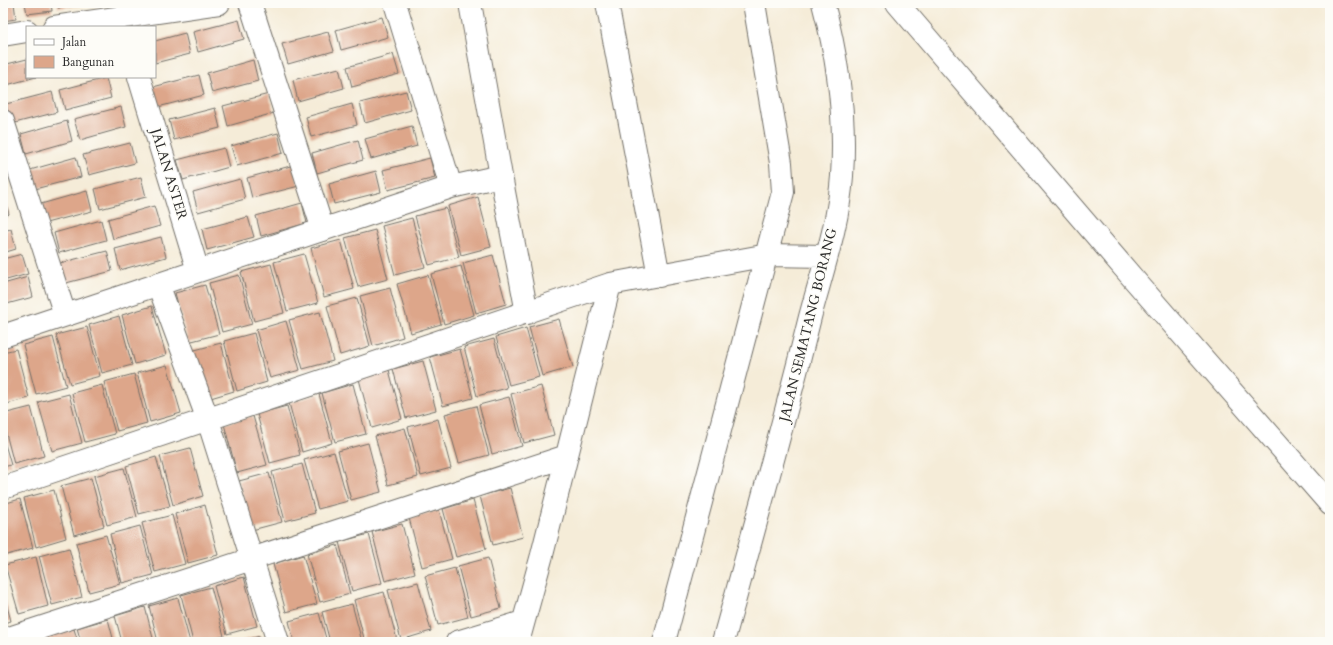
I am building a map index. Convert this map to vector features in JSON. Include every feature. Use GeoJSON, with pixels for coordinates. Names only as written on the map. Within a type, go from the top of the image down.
{"type":"FeatureCollection","features":[{"type":"Feature","properties":{"kind":"street"},"geometry":{"type":"LineString","coordinates":[[68,26],[123,22],[219,3]]}},
{"type":"Feature","properties":{"kind":"street"},"geometry":{"type":"LineString","coordinates":[[250,3],[323,230]]}},
{"type":"Feature","properties":{"kind":"street"},"geometry":{"type":"LineString","coordinates":[[395,3],[451,188]]}},
{"type":"Feature","properties":{"kind":"street"},"geometry":{"type":"LineString","coordinates":[[470,3],[527,313]]}},
{"type":"Feature","properties":{"kind":"street"},"geometry":{"type":"LineString","coordinates":[[607,3],[659,276]]}},
{"type":"Feature","properties":{"kind":"street"},"geometry":{"type":"LineString","coordinates":[[664,642],[784,192],[781,163],[754,3]]}},
{"type":"Feature","properties":{"kind":"street","name":"JALAN SEMATANG BORANG"},"geometry":{"type":"LineString","coordinates":[[723,642],[797,369],[836,218],[842,176],[842,106],[832,39],[823,3]]}},
{"type":"Feature","properties":{"kind":"street"},"geometry":{"type":"LineString","coordinates":[[897,3],[1131,276],[1330,504]]}},
{"type":"Feature","properties":{"kind":"street"},"geometry":{"type":"LineString","coordinates":[[3,35],[26,31]]}},
{"type":"Feature","properties":{"kind":"street","name":"JALAN ASTER"},"geometry":{"type":"LineString","coordinates":[[140,78],[198,271]]}},
{"type":"Feature","properties":{"kind":"street"},"geometry":{"type":"LineString","coordinates":[[3,121],[65,315]]}},
{"type":"Feature","properties":{"kind":"street"},"geometry":{"type":"LineString","coordinates":[[3,336],[451,188],[501,176]]}},
{"type":"Feature","properties":{"kind":"street"},"geometry":{"type":"LineString","coordinates":[[3,488],[610,284],[768,255],[826,256]]}},
{"type":"Feature","properties":{"kind":"street"},"geometry":{"type":"LineString","coordinates":[[158,284],[208,420],[278,642]]}},
{"type":"Feature","properties":{"kind":"street"},"geometry":{"type":"LineString","coordinates":[[457,642],[520,632],[567,456],[610,284]]}},
{"type":"Feature","properties":{"kind":"street"},"geometry":{"type":"LineString","coordinates":[[3,640],[567,456]]}},
{"type":"Feature","properties":{"kind":"building"},"geometry":{"type":"Polygon","coordinates":[[[3,3],[14,3],[16,19],[3,21],[3,3]]]}},
{"type":"Feature","properties":{"kind":"building"},"geometry":{"type":"Polygon","coordinates":[[[25,3],[51,3],[52,11],[27,14],[25,3]]]}},
{"type":"Feature","properties":{"kind":"building"},"geometry":{"type":"Polygon","coordinates":[[[58,3],[83,3],[84,5],[58,8],[58,3]]]}},
{"type":"Feature","properties":{"kind":"building"},"geometry":{"type":"Polygon","coordinates":[[[382,17],[388,37],[341,50],[336,30],[382,17]]]}},
{"type":"Feature","properties":{"kind":"building"},"geometry":{"type":"Polygon","coordinates":[[[239,20],[244,39],[198,52],[193,32],[239,20]]]}},
{"type":"Feature","properties":{"kind":"building"},"geometry":{"type":"Polygon","coordinates":[[[328,32],[334,51],[288,64],[282,44],[328,32]]]}},
{"type":"Feature","properties":{"kind":"building"},"geometry":{"type":"Polygon","coordinates":[[[185,33],[190,54],[156,63],[156,41],[185,33]]]}},
{"type":"Feature","properties":{"kind":"building"},"geometry":{"type":"Polygon","coordinates":[[[393,54],[399,74],[352,87],[347,67],[393,54]]]}},
{"type":"Feature","properties":{"kind":"building"},"geometry":{"type":"Polygon","coordinates":[[[26,59],[26,78],[32,78],[3,86],[3,65],[26,59]]]}},
{"type":"Feature","properties":{"kind":"building"},"geometry":{"type":"Polygon","coordinates":[[[253,60],[258,81],[212,93],[207,73],[253,60]]]}},
{"type":"Feature","properties":{"kind":"building"},"geometry":{"type":"Polygon","coordinates":[[[339,68],[344,88],[298,101],[293,80],[339,68]]]}},
{"type":"Feature","properties":{"kind":"building"},"geometry":{"type":"Polygon","coordinates":[[[199,75],[204,95],[158,107],[153,87],[199,75]]]}},
{"type":"Feature","properties":{"kind":"building"},"geometry":{"type":"Polygon","coordinates":[[[106,78],[111,98],[65,110],[60,90],[106,78]]]}},
{"type":"Feature","properties":{"kind":"building"},"geometry":{"type":"Polygon","coordinates":[[[406,91],[411,110],[365,123],[360,103],[406,91]]]}},
{"type":"Feature","properties":{"kind":"building"},"geometry":{"type":"Polygon","coordinates":[[[52,92],[57,112],[11,124],[6,104],[52,92]]]}},
{"type":"Feature","properties":{"kind":"building"},"geometry":{"type":"Polygon","coordinates":[[[269,94],[274,113],[228,126],[223,106],[269,94]]]}},
{"type":"Feature","properties":{"kind":"building"},"geometry":{"type":"Polygon","coordinates":[[[352,104],[357,125],[311,137],[306,117],[352,104]]]}},
{"type":"Feature","properties":{"kind":"building"},"geometry":{"type":"Polygon","coordinates":[[[121,107],[126,127],[80,140],[74,119],[121,107]]]}},
{"type":"Feature","properties":{"kind":"building"},"geometry":{"type":"Polygon","coordinates":[[[215,108],[220,128],[174,140],[169,120],[215,108]]]}},
{"type":"Feature","properties":{"kind":"building"},"geometry":{"type":"Polygon","coordinates":[[[67,121],[72,141],[26,154],[21,134],[67,121]]]}},
{"type":"Feature","properties":{"kind":"building"},"geometry":{"type":"Polygon","coordinates":[[[412,126],[417,146],[371,159],[365,139],[412,126]]]}},
{"type":"Feature","properties":{"kind":"building"},"geometry":{"type":"Polygon","coordinates":[[[278,133],[283,153],[237,166],[231,146],[278,133]]]}},
{"type":"Feature","properties":{"kind":"building"},"geometry":{"type":"Polygon","coordinates":[[[358,140],[363,160],[317,173],[312,153],[358,140]]]}},
{"type":"Feature","properties":{"kind":"building"},"geometry":{"type":"Polygon","coordinates":[[[130,143],[135,163],[89,175],[83,155],[130,143]]]}},
{"type":"Feature","properties":{"kind":"building"},"geometry":{"type":"Polygon","coordinates":[[[224,148],[229,167],[183,180],[177,160],[224,148]]]}},
{"type":"Feature","properties":{"kind":"building"},"geometry":{"type":"Polygon","coordinates":[[[76,157],[81,177],[35,189],[30,170],[76,157]]]}},
{"type":"Feature","properties":{"kind":"building"},"geometry":{"type":"Polygon","coordinates":[[[430,158],[435,178],[388,190],[383,170],[430,158]]]}},
{"type":"Feature","properties":{"kind":"building"},"geometry":{"type":"Polygon","coordinates":[[[294,165],[299,186],[252,198],[247,178],[294,165]]]}},
{"type":"Feature","properties":{"kind":"building"},"geometry":{"type":"Polygon","coordinates":[[[376,171],[381,192],[334,204],[329,184],[376,171]]]}},
{"type":"Feature","properties":{"kind":"building"},"geometry":{"type":"Polygon","coordinates":[[[141,177],[146,197],[100,209],[95,189],[141,177]]]}},
{"type":"Feature","properties":{"kind":"building"},"geometry":{"type":"Polygon","coordinates":[[[240,179],[245,199],[198,212],[193,192],[240,179]]]}},
{"type":"Feature","properties":{"kind":"building"},"geometry":{"type":"Polygon","coordinates":[[[87,191],[92,211],[46,223],[41,204],[87,191]]]}},
{"type":"Feature","properties":{"kind":"building"},"geometry":{"type":"Polygon","coordinates":[[[3,193],[9,214],[3,216],[3,193]]]}},
{"type":"Feature","properties":{"kind":"building"},"geometry":{"type":"Polygon","coordinates":[[[478,197],[491,247],[461,255],[448,206],[478,197]]]}},
{"type":"Feature","properties":{"kind":"building"},"geometry":{"type":"Polygon","coordinates":[[[302,203],[307,223],[261,236],[256,216],[302,203]]]}},
{"type":"Feature","properties":{"kind":"building"},"geometry":{"type":"Polygon","coordinates":[[[154,206],[160,226],[113,239],[108,219],[154,206]]]}},
{"type":"Feature","properties":{"kind":"building"},"geometry":{"type":"Polygon","coordinates":[[[446,208],[459,257],[429,265],[415,216],[446,208]]]}},
{"type":"Feature","properties":{"kind":"building"},"geometry":{"type":"Polygon","coordinates":[[[248,217],[254,237],[207,250],[202,229],[248,217]]]}},
{"type":"Feature","properties":{"kind":"building"},"geometry":{"type":"Polygon","coordinates":[[[412,218],[425,267],[395,275],[382,226],[412,218]]]}},
{"type":"Feature","properties":{"kind":"building"},"geometry":{"type":"Polygon","coordinates":[[[101,220],[106,240],[59,253],[54,233],[101,220]]]}},
{"type":"Feature","properties":{"kind":"building"},"geometry":{"type":"Polygon","coordinates":[[[11,229],[16,249],[3,253],[3,231],[11,229]]]}},
{"type":"Feature","properties":{"kind":"building"},"geometry":{"type":"Polygon","coordinates":[[[375,230],[388,279],[358,287],[345,238],[375,230]]]}},
{"type":"Feature","properties":{"kind":"building"},"geometry":{"type":"Polygon","coordinates":[[[161,237],[166,257],[120,270],[115,249],[161,237]]]}},
{"type":"Feature","properties":{"kind":"building"},"geometry":{"type":"Polygon","coordinates":[[[341,240],[354,289],[324,297],[311,248],[341,240]]]}},
{"type":"Feature","properties":{"kind":"building"},"geometry":{"type":"Polygon","coordinates":[[[107,251],[112,271],[66,283],[60,263],[107,251]]]}},
{"type":"Feature","properties":{"kind":"building"},"geometry":{"type":"Polygon","coordinates":[[[22,254],[28,274],[3,281],[3,259],[22,254]]]}},
{"type":"Feature","properties":{"kind":"building"},"geometry":{"type":"Polygon","coordinates":[[[304,254],[318,303],[287,311],[274,262],[304,254]]]}},
{"type":"Feature","properties":{"kind":"building"},"geometry":{"type":"Polygon","coordinates":[[[493,255],[506,304],[476,313],[463,263],[493,255]]]}},
{"type":"Feature","properties":{"kind":"building"},"geometry":{"type":"Polygon","coordinates":[[[271,264],[284,313],[254,321],[241,272],[271,264]]]}},
{"type":"Feature","properties":{"kind":"building"},"geometry":{"type":"Polygon","coordinates":[[[461,266],[474,315],[444,324],[431,274],[461,266]]]}},
{"type":"Feature","properties":{"kind":"building"},"geometry":{"type":"Polygon","coordinates":[[[239,275],[252,324],[222,332],[209,283],[239,275]]]}},
{"type":"Feature","properties":{"kind":"building"},"geometry":{"type":"Polygon","coordinates":[[[428,275],[441,324],[411,333],[397,284],[428,275]]]}},
{"type":"Feature","properties":{"kind":"building"},"geometry":{"type":"Polygon","coordinates":[[[28,277],[33,297],[3,305],[3,284],[28,277]]]}},
{"type":"Feature","properties":{"kind":"building"},"geometry":{"type":"Polygon","coordinates":[[[205,285],[219,334],[188,342],[175,293],[205,285]]]}},
{"type":"Feature","properties":{"kind":"building"},"geometry":{"type":"Polygon","coordinates":[[[390,288],[403,337],[373,346],[360,296],[390,288]]]}},
{"type":"Feature","properties":{"kind":"building"},"geometry":{"type":"Polygon","coordinates":[[[357,298],[370,346],[340,355],[327,306],[357,298]]]}},
{"type":"Feature","properties":{"kind":"building"},"geometry":{"type":"Polygon","coordinates":[[[152,306],[166,355],[135,364],[122,315],[152,306]]]}},
{"type":"Feature","properties":{"kind":"building"},"geometry":{"type":"Polygon","coordinates":[[[320,312],[333,361],[303,369],[289,320],[320,312]]]}},
{"type":"Feature","properties":{"kind":"building"},"geometry":{"type":"Polygon","coordinates":[[[119,316],[132,365],[102,373],[89,325],[119,316]]]}},
{"type":"Feature","properties":{"kind":"building"},"geometry":{"type":"Polygon","coordinates":[[[559,319],[573,367],[542,376],[529,327],[559,319]]]}},
{"type":"Feature","properties":{"kind":"building"},"geometry":{"type":"Polygon","coordinates":[[[286,321],[300,370],[270,378],[256,330],[286,321]]]}},
{"type":"Feature","properties":{"kind":"building"},"geometry":{"type":"Polygon","coordinates":[[[87,327],[100,376],[70,384],[56,335],[87,327]]]}},
{"type":"Feature","properties":{"kind":"building"},"geometry":{"type":"Polygon","coordinates":[[[526,328],[539,377],[509,385],[496,337],[526,328]]]}},
{"type":"Feature","properties":{"kind":"building"},"geometry":{"type":"Polygon","coordinates":[[[254,333],[267,382],[237,391],[224,341],[254,333]]]}},
{"type":"Feature","properties":{"kind":"building"},"geometry":{"type":"Polygon","coordinates":[[[53,337],[66,386],[36,394],[23,345],[53,337]]]}},
{"type":"Feature","properties":{"kind":"building"},"geometry":{"type":"Polygon","coordinates":[[[494,339],[507,388],[477,396],[464,347],[494,339]]]}},
{"type":"Feature","properties":{"kind":"building"},"geometry":{"type":"Polygon","coordinates":[[[221,343],[234,391],[204,400],[191,351],[221,343]]]}},
{"type":"Feature","properties":{"kind":"building"},"geometry":{"type":"Polygon","coordinates":[[[16,349],[29,398],[3,405],[3,352],[16,349]]]}},
{"type":"Feature","properties":{"kind":"building"},"geometry":{"type":"Polygon","coordinates":[[[460,349],[473,398],[443,406],[430,357],[460,349]]]}},
{"type":"Feature","properties":{"kind":"building"},"geometry":{"type":"Polygon","coordinates":[[[423,361],[436,410],[406,418],[393,369],[423,361]]]}},
{"type":"Feature","properties":{"kind":"building"},"geometry":{"type":"Polygon","coordinates":[[[167,365],[181,413],[150,422],[137,373],[167,365]]]}},
{"type":"Feature","properties":{"kind":"building"},"geometry":{"type":"Polygon","coordinates":[[[389,370],[402,419],[372,428],[359,379],[389,370]]]}},
{"type":"Feature","properties":{"kind":"building"},"geometry":{"type":"Polygon","coordinates":[[[134,374],[147,423],[117,431],[104,382],[134,374]]]}},
{"type":"Feature","properties":{"kind":"building"},"geometry":{"type":"Polygon","coordinates":[[[353,384],[366,434],[335,442],[322,393],[353,384]]]}},
{"type":"Feature","properties":{"kind":"building"},"geometry":{"type":"Polygon","coordinates":[[[102,385],[115,434],[85,442],[72,393],[102,385]]]}},
{"type":"Feature","properties":{"kind":"building"},"geometry":{"type":"Polygon","coordinates":[[[541,386],[554,435],[524,443],[511,394],[541,386]]]}},
{"type":"Feature","properties":{"kind":"building"},"geometry":{"type":"Polygon","coordinates":[[[69,394],[82,443],[52,451],[38,402],[69,394]]]}},
{"type":"Feature","properties":{"kind":"building"},"geometry":{"type":"Polygon","coordinates":[[[319,394],[332,443],[302,452],[289,403],[319,394]]]}},
{"type":"Feature","properties":{"kind":"building"},"geometry":{"type":"Polygon","coordinates":[[[509,397],[522,446],[492,454],[479,405],[509,397]]]}},
{"type":"Feature","properties":{"kind":"building"},"geometry":{"type":"Polygon","coordinates":[[[287,406],[300,455],[270,463],[257,414],[287,406]]]}},
{"type":"Feature","properties":{"kind":"building"},"geometry":{"type":"Polygon","coordinates":[[[476,406],[489,455],[459,463],[445,414],[476,406]]]}},
{"type":"Feature","properties":{"kind":"building"},"geometry":{"type":"Polygon","coordinates":[[[31,407],[44,456],[14,464],[3,422],[3,414],[31,407]]]}},
{"type":"Feature","properties":{"kind":"building"},"geometry":{"type":"Polygon","coordinates":[[[253,416],[267,465],[237,473],[224,424],[253,416]]]}},
{"type":"Feature","properties":{"kind":"building"},"geometry":{"type":"Polygon","coordinates":[[[438,419],[451,468],[421,476],[408,427],[438,419]]]}},
{"type":"Feature","properties":{"kind":"building"},"geometry":{"type":"Polygon","coordinates":[[[405,428],[418,477],[388,485],[375,436],[405,428]]]}},
{"type":"Feature","properties":{"kind":"building"},"geometry":{"type":"Polygon","coordinates":[[[3,437],[11,465],[3,467],[3,437]]]}},
{"type":"Feature","properties":{"kind":"building"},"geometry":{"type":"Polygon","coordinates":[[[368,443],[381,492],[351,500],[338,451],[368,443]]]}},
{"type":"Feature","properties":{"kind":"building"},"geometry":{"type":"Polygon","coordinates":[[[190,448],[203,496],[173,505],[160,456],[190,448]]]}},
{"type":"Feature","properties":{"kind":"building"},"geometry":{"type":"Polygon","coordinates":[[[334,452],[348,501],[318,509],[304,460],[334,452]]]}},
{"type":"Feature","properties":{"kind":"building"},"geometry":{"type":"Polygon","coordinates":[[[156,457],[170,506],[139,514],[126,466],[156,457]]]}},
{"type":"Feature","properties":{"kind":"building"},"geometry":{"type":"Polygon","coordinates":[[[302,464],[315,513],[285,521],[272,472],[302,464]]]}},
{"type":"Feature","properties":{"kind":"building"},"geometry":{"type":"Polygon","coordinates":[[[124,468],[137,517],[107,525],[94,476],[124,468]]]}},
{"type":"Feature","properties":{"kind":"building"},"geometry":{"type":"Polygon","coordinates":[[[269,473],[282,522],[252,530],[239,481],[269,473]]]}},
{"type":"Feature","properties":{"kind":"building"},"geometry":{"type":"Polygon","coordinates":[[[91,478],[104,526],[74,535],[61,486],[91,478]]]}},
{"type":"Feature","properties":{"kind":"building"},"geometry":{"type":"Polygon","coordinates":[[[510,488],[523,537],[493,545],[480,496],[510,488]]]}},
{"type":"Feature","properties":{"kind":"building"},"geometry":{"type":"Polygon","coordinates":[[[54,490],[66,538],[36,547],[24,498],[54,490]]]}},
{"type":"Feature","properties":{"kind":"building"},"geometry":{"type":"Polygon","coordinates":[[[20,499],[33,548],[3,556],[3,504],[20,499]]]}},
{"type":"Feature","properties":{"kind":"building"},"geometry":{"type":"Polygon","coordinates":[[[473,500],[486,549],[456,557],[443,509],[473,500]]]}},
{"type":"Feature","properties":{"kind":"building"},"geometry":{"type":"Polygon","coordinates":[[[205,505],[218,555],[188,563],[175,514],[205,505]]]}},
{"type":"Feature","properties":{"kind":"building"},"geometry":{"type":"Polygon","coordinates":[[[439,510],[452,559],[422,567],[409,518],[439,510]]]}},
{"type":"Feature","properties":{"kind":"building"},"geometry":{"type":"Polygon","coordinates":[[[172,515],[185,564],[155,572],[142,523],[172,515]]]}},
{"type":"Feature","properties":{"kind":"building"},"geometry":{"type":"Polygon","coordinates":[[[402,524],[415,573],[385,581],[372,532],[402,524]]]}},
{"type":"Feature","properties":{"kind":"building"},"geometry":{"type":"Polygon","coordinates":[[[140,526],[153,575],[122,583],[110,534],[140,526]]]}},
{"type":"Feature","properties":{"kind":"building"},"geometry":{"type":"Polygon","coordinates":[[[369,534],[382,583],[352,591],[339,542],[369,534]]]}},
{"type":"Feature","properties":{"kind":"building"},"geometry":{"type":"Polygon","coordinates":[[[106,535],[120,584],[89,592],[76,543],[106,535]]]}},
{"type":"Feature","properties":{"kind":"building"},"geometry":{"type":"Polygon","coordinates":[[[337,545],[350,594],[320,602],[307,554],[337,545]]]}},
{"type":"Feature","properties":{"kind":"building"},"geometry":{"type":"Polygon","coordinates":[[[69,548],[82,597],[52,605],[39,556],[69,548]]]}},
{"type":"Feature","properties":{"kind":"building"},"geometry":{"type":"Polygon","coordinates":[[[303,555],[317,604],[286,612],[273,564],[303,555]]]}},
{"type":"Feature","properties":{"kind":"building"},"geometry":{"type":"Polygon","coordinates":[[[36,557],[48,606],[19,614],[5,565],[36,557]]]}},
{"type":"Feature","properties":{"kind":"building"},"geometry":{"type":"Polygon","coordinates":[[[488,558],[501,608],[471,616],[458,566],[488,558]]]}},
{"type":"Feature","properties":{"kind":"building"},"geometry":{"type":"Polygon","coordinates":[[[455,568],[468,617],[438,625],[425,576],[455,568]]]}},
{"type":"Feature","properties":{"kind":"building"},"geometry":{"type":"Polygon","coordinates":[[[244,577],[257,626],[227,634],[214,586],[244,577]]]}},
{"type":"Feature","properties":{"kind":"building"},"geometry":{"type":"Polygon","coordinates":[[[418,582],[431,631],[401,640],[388,590],[418,582]]]}},
{"type":"Feature","properties":{"kind":"building"},"geometry":{"type":"Polygon","coordinates":[[[211,587],[224,636],[203,642],[193,642],[181,595],[211,587]]]}},
{"type":"Feature","properties":{"kind":"building"},"geometry":{"type":"Polygon","coordinates":[[[3,591],[11,621],[3,623],[3,591]]]}},
{"type":"Feature","properties":{"kind":"building"},"geometry":{"type":"Polygon","coordinates":[[[384,592],[397,640],[365,642],[354,600],[384,592]]]}},
{"type":"Feature","properties":{"kind":"building"},"geometry":{"type":"Polygon","coordinates":[[[178,598],[190,642],[158,642],[149,606],[178,598]]]}},
{"type":"Feature","properties":{"kind":"building"},"geometry":{"type":"Polygon","coordinates":[[[352,604],[362,642],[330,642],[322,612],[352,604]]]}},
{"type":"Feature","properties":{"kind":"building"},"geometry":{"type":"Polygon","coordinates":[[[145,607],[154,642],[122,642],[115,616],[145,607]]]}},
{"type":"Feature","properties":{"kind":"building"},"geometry":{"type":"Polygon","coordinates":[[[319,613],[327,642],[294,642],[289,621],[319,613]]]}},
{"type":"Feature","properties":{"kind":"building"},"geometry":{"type":"Polygon","coordinates":[[[108,619],[114,642],[81,642],[77,628],[108,619]]]}},
{"type":"Feature","properties":{"kind":"building"},"geometry":{"type":"Polygon","coordinates":[[[74,629],[78,642],[45,642],[44,637],[74,629]]]}},
{"type":"Feature","properties":{"kind":"building"},"geometry":{"type":"Polygon","coordinates":[[[260,636],[261,642],[237,642],[260,636]]]}}]}
